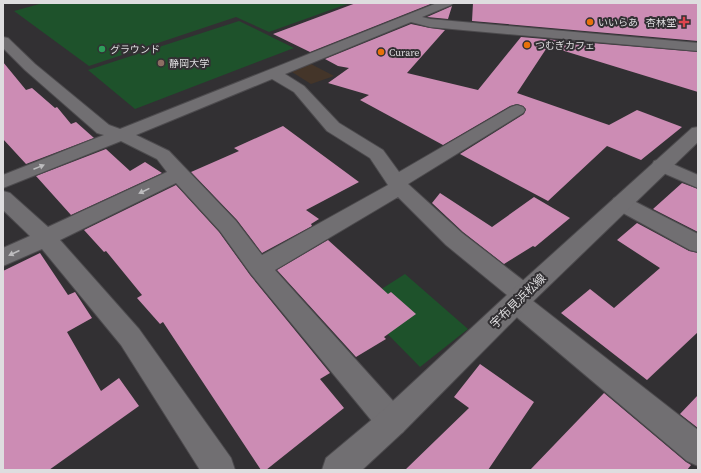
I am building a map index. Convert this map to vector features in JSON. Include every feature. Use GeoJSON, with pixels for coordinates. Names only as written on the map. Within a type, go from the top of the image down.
{"type":"FeatureCollection","features":[{"type":"Feature","properties":{"kind":"street"},"geometry":{"type":"LineString","coordinates":[[3,182],[447,3]]}},
{"type":"Feature","properties":{"kind":"street"},"geometry":{"type":"LineString","coordinates":[[410,18],[430,23],[698,47]]}},
{"type":"Feature","properties":{"kind":"street"},"geometry":{"type":"LineString","coordinates":[[3,41],[30,68],[103,129],[120,134],[163,154],[179,174],[228,226],[259,268],[392,422]]}},
{"type":"Feature","properties":{"kind":"street"},"geometry":{"type":"LineString","coordinates":[[273,73],[299,89],[332,127],[377,154],[398,185],[454,239],[520,298],[698,450]]}},
{"type":"Feature","properties":{"kind":"street"},"geometry":{"type":"LineString","coordinates":[[259,268],[398,185],[517,110]]}},
{"type":"Feature","properties":{"kind":"street","name":"宇布見浜松線"},"geometry":{"type":"LineString","coordinates":[[338,470],[392,422],[520,298],[698,132]]}},
{"type":"Feature","properties":{"kind":"street"},"geometry":{"type":"LineString","coordinates":[[661,165],[698,182]]}},
{"type":"Feature","properties":{"kind":"street"},"geometry":{"type":"LineString","coordinates":[[3,258],[179,174]]}},
{"type":"Feature","properties":{"kind":"street"},"geometry":{"type":"LineString","coordinates":[[3,198],[46,238],[130,337],[219,470]]}},
{"type":"Feature","properties":{"kind":"street"},"geometry":{"type":"LineString","coordinates":[[621,203],[698,244]]}},
{"type":"Feature","properties":{"kind":"shaded area"},"geometry":{"type":"Polygon","coordinates":[[[311,64],[334,76],[311,84],[292,72],[311,64]]]}},
{"type":"Feature","properties":{"kind":"green space","name":"グラウンド"},"geometry":{"type":"Polygon","coordinates":[[[43,3],[350,3],[269,32],[236,17],[89,66],[14,11],[43,3]]]}},
{"type":"Feature","properties":{"kind":"green space"},"geometry":{"type":"Polygon","coordinates":[[[239,21],[294,48],[135,109],[88,70],[239,21]]]}},
{"type":"Feature","properties":{"kind":"green space"},"geometry":{"type":"Polygon","coordinates":[[[405,274],[468,329],[420,367],[358,304],[405,274]]]}},
{"type":"Feature","properties":{"kind":"building"},"geometry":{"type":"Polygon","coordinates":[[[356,3],[433,3],[310,52],[273,34],[356,3]]]}},
{"type":"Feature","properties":{"kind":"building"},"geometry":{"type":"Polygon","coordinates":[[[473,3],[698,3],[698,41],[472,21],[473,3]]]}},
{"type":"Feature","properties":{"kind":"building"},"geometry":{"type":"Polygon","coordinates":[[[452,6],[448,19],[427,17],[452,6]]]}},
{"type":"Feature","properties":{"kind":"building"},"geometry":{"type":"Polygon","coordinates":[[[411,24],[445,30],[407,73],[478,90],[521,37],[698,52],[698,92],[548,46],[517,93],[609,125],[637,110],[682,127],[641,160],[607,146],[548,201],[460,154],[524,114],[526,109],[523,106],[517,104],[510,106],[443,145],[360,100],[369,95],[328,83],[349,68],[338,66],[325,59],[411,24]]]}},
{"type":"Feature","properties":{"kind":"building"},"geometry":{"type":"Polygon","coordinates":[[[3,62],[26,90],[32,88],[55,108],[57,107],[71,124],[76,122],[94,138],[26,164],[3,139],[3,62]]]}},
{"type":"Feature","properties":{"kind":"building"},"geometry":{"type":"Polygon","coordinates":[[[283,126],[359,182],[306,210],[319,219],[311,224],[312,226],[262,253],[237,220],[191,172],[239,151],[234,148],[283,126]]]}},
{"type":"Feature","properties":{"kind":"building"},"geometry":{"type":"Polygon","coordinates":[[[106,149],[130,171],[145,162],[162,173],[71,215],[36,176],[106,149]]]}},
{"type":"Feature","properties":{"kind":"building"},"geometry":{"type":"Polygon","coordinates":[[[682,183],[698,189],[698,232],[653,209],[682,183]]]}},
{"type":"Feature","properties":{"kind":"building"},"geometry":{"type":"Polygon","coordinates":[[[176,185],[219,232],[250,275],[330,373],[320,379],[344,408],[266,470],[261,470],[163,322],[160,324],[137,298],[142,295],[106,251],[104,252],[84,230],[176,185]]]}},
{"type":"Feature","properties":{"kind":"building"},"geometry":{"type":"Polygon","coordinates":[[[440,193],[492,227],[534,197],[570,218],[535,247],[533,246],[504,264],[463,232],[432,203],[440,193]]]}},
{"type":"Feature","properties":{"kind":"building"},"geometry":{"type":"Polygon","coordinates":[[[637,223],[689,251],[698,253],[698,332],[647,380],[561,313],[590,289],[614,308],[660,268],[617,240],[637,223]]]}},
{"type":"Feature","properties":{"kind":"building"},"geometry":{"type":"Polygon","coordinates":[[[328,240],[388,294],[391,292],[416,314],[384,337],[386,339],[356,357],[277,270],[328,240]]]}},
{"type":"Feature","properties":{"kind":"building"},"geometry":{"type":"Polygon","coordinates":[[[40,253],[68,295],[75,292],[92,318],[67,332],[101,391],[119,378],[139,406],[49,470],[3,470],[3,271],[40,253]]]}},
{"type":"Feature","properties":{"kind":"building"},"geometry":{"type":"Polygon","coordinates":[[[480,364],[534,402],[488,470],[405,470],[469,408],[454,397],[480,364]]]}},
{"type":"Feature","properties":{"kind":"building"},"geometry":{"type":"Polygon","coordinates":[[[604,393],[691,465],[687,470],[530,470],[604,393]]]}},
{"type":"Feature","properties":{"kind":"building"},"geometry":{"type":"Polygon","coordinates":[[[698,395],[698,428],[680,414],[698,395]]]}},
{"type":"Feature","properties":{"kind":"place","name":"いいらあ"},"geometry":{"type":"Point","coordinates":[590,22]}},
{"type":"Feature","properties":{"kind":"place","name":"杏林堂"},"geometry":{"type":"Point","coordinates":[684,22]}},
{"type":"Feature","properties":{"kind":"place","name":"つむぎカフェ"},"geometry":{"type":"Point","coordinates":[527,45]}},
{"type":"Feature","properties":{"kind":"place","name":"グラウンド"},"geometry":{"type":"Point","coordinates":[102,49]}},
{"type":"Feature","properties":{"kind":"place","name":"Curare"},"geometry":{"type":"Point","coordinates":[381,52]}},
{"type":"Feature","properties":{"kind":"place","name":"静岡大学"},"geometry":{"type":"Point","coordinates":[161,63]}}]}
